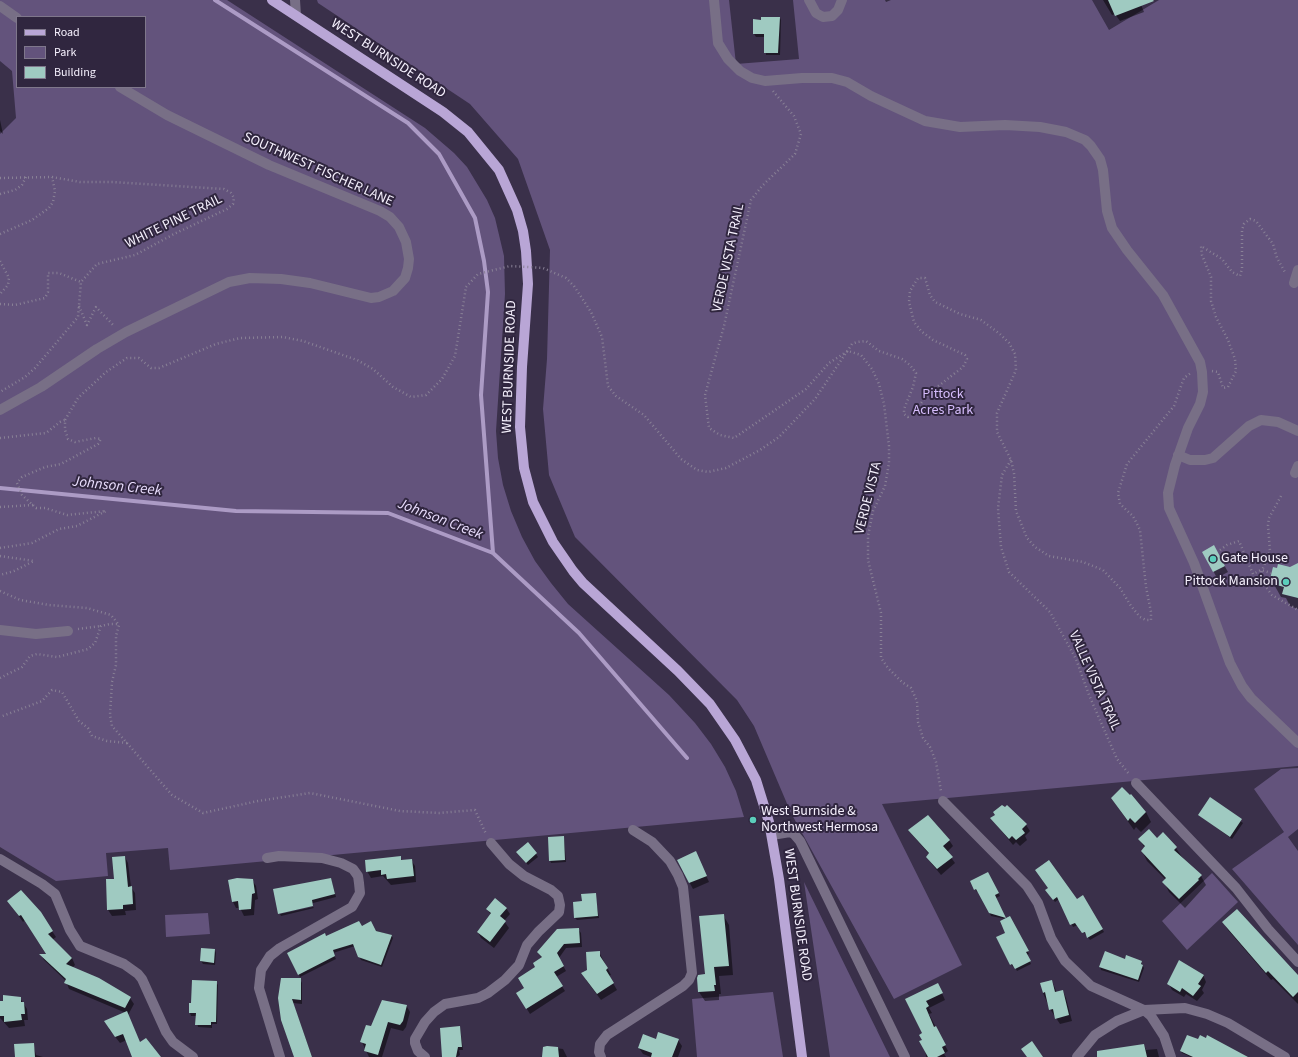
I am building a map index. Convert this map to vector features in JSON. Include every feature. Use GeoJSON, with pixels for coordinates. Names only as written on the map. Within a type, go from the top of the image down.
{"type":"FeatureCollection","features":[{"type":"Feature","properties":{"kind":"main road","name":"WEST BURNSIDE ROAD"},"geometry":{"type":"LineString","coordinates":[[272,0],[443,112],[468,132],[500,170],[517,210],[523,231],[526,250],[528,284],[522,367],[520,427],[524,468],[533,502],[552,542],[578,577],[678,671],[710,704],[724,723],[756,780],[772,835],[802,1057]]}},
{"type":"Feature","properties":{"kind":"street"},"geometry":{"type":"LineString","coordinates":[[295,0],[296,16]]}},
{"type":"Feature","properties":{"kind":"street"},"geometry":{"type":"LineString","coordinates":[[714,0],[718,43],[728,59],[740,71],[752,78],[765,81],[802,78],[832,78],[847,82],[871,96],[925,121],[960,127],[1040,127],[1066,132],[1081,138],[1091,146],[1100,159],[1103,170],[1107,211],[1112,228],[1127,250],[1163,295],[1200,362],[1203,381],[1202,398],[1178,455],[1168,493],[1169,508],[1199,575],[1230,663],[1242,686],[1251,698],[1298,743]]}},
{"type":"Feature","properties":{"kind":"street"},"geometry":{"type":"LineString","coordinates":[[809,0],[816,13],[823,17],[832,16],[838,10],[842,0]]}},
{"type":"Feature","properties":{"kind":"street"},"geometry":{"type":"LineString","coordinates":[[0,6],[16,17]]}},
{"type":"Feature","properties":{"kind":"street","name":"SOUTHWEST FISCHER LANE"},"geometry":{"type":"LineString","coordinates":[[0,410],[42,388],[97,349],[121,335],[229,282],[250,278],[281,279],[310,284],[358,296],[379,297],[393,290],[400,284],[408,268],[406,242],[399,227],[390,217],[380,211],[269,164],[167,115],[122,88]]}},
{"type":"Feature","properties":{"kind":"street"},"geometry":{"type":"LineString","coordinates":[[1294,283],[1298,270]]}},
{"type":"Feature","properties":{"kind":"street"},"geometry":{"type":"LineString","coordinates":[[1178,455],[1190,460],[1205,460],[1213,458],[1249,426],[1261,420],[1278,422],[1298,431]]}},
{"type":"Feature","properties":{"kind":"street"},"geometry":{"type":"LineString","coordinates":[[0,630],[36,634],[68,631]]}},
{"type":"Feature","properties":{"kind":"street"},"geometry":{"type":"LineString","coordinates":[[1136,783],[1236,888],[1268,929],[1298,962]]}},
{"type":"Feature","properties":{"kind":"street"},"geometry":{"type":"LineString","coordinates":[[943,801],[1027,886],[1038,903],[1051,938],[1070,967],[1091,986],[1144,1010],[1158,1025],[1164,1036],[1171,1057]]}},
{"type":"Feature","properties":{"kind":"street"},"geometry":{"type":"LineString","coordinates":[[601,1057],[599,1052],[600,1044],[607,1035],[683,986],[689,980],[692,973],[683,887],[670,861],[652,842],[633,830]]}},
{"type":"Feature","properties":{"kind":"street"},"geometry":{"type":"LineString","coordinates":[[772,835],[790,832],[800,841],[905,1057]]}},
{"type":"Feature","properties":{"kind":"street"},"geometry":{"type":"LineString","coordinates":[[425,1057],[418,1051],[415,1044],[415,1039],[425,1022],[434,1012],[445,1004],[463,1002],[478,998],[488,993],[505,980],[519,965],[527,945],[559,912],[560,906],[558,896],[524,876],[509,864],[491,843]]}},
{"type":"Feature","properties":{"kind":"street"},"geometry":{"type":"LineString","coordinates":[[267,858],[279,856],[322,858],[341,863],[353,869],[358,876],[360,893],[352,907],[280,948],[270,956],[261,970],[259,988],[280,1057]]}},
{"type":"Feature","properties":{"kind":"street"},"geometry":{"type":"LineString","coordinates":[[0,859],[42,884],[55,894],[70,930],[80,946],[124,964],[138,974],[142,979],[166,1032],[173,1042],[193,1057]]}},
{"type":"Feature","properties":{"kind":"street"},"geometry":{"type":"LineString","coordinates":[[1077,1057],[1096,1035],[1117,1020],[1144,1010],[1185,1008],[1207,1014],[1255,1038],[1285,1057]]}},
{"type":"Feature","properties":{"kind":"path","name":"VERDE VISTA TRAIL"},"geometry":{"type":"LineString","coordinates":[[765,81],[794,116],[801,134],[795,154],[762,186],[752,200],[724,326],[705,395],[709,428],[720,435],[734,438],[806,389],[829,363],[848,351]]}},
{"type":"Feature","properties":{"kind":"path"},"geometry":{"type":"LineString","coordinates":[[0,194],[15,190],[22,185],[26,177]]}},
{"type":"Feature","properties":{"kind":"path"},"geometry":{"type":"LineString","coordinates":[[0,234],[32,220],[50,208],[55,191],[52,177]]}},
{"type":"Feature","properties":{"kind":"path","name":"WHITE PINE TRAIL"},"geometry":{"type":"LineString","coordinates":[[0,178],[52,177],[80,182],[113,182],[224,190],[231,193],[234,198],[233,204],[227,209],[174,234],[135,255],[97,264],[81,282]]}},
{"type":"Feature","properties":{"kind":"path"},"geometry":{"type":"LineString","coordinates":[[1210,371],[1218,372],[1223,388],[1228,387],[1236,371],[1235,359],[1228,340],[1216,317],[1211,301],[1211,277],[1202,255],[1201,246],[1222,259],[1232,272],[1240,276],[1242,269],[1242,230],[1244,224],[1250,219],[1256,221],[1273,244],[1277,258],[1285,273],[1294,283]]}},
{"type":"Feature","properties":{"kind":"path"},"geometry":{"type":"LineString","coordinates":[[0,261],[9,278],[8,285],[0,294]]}},
{"type":"Feature","properties":{"kind":"path"},"geometry":{"type":"LineString","coordinates":[[0,548],[32,543],[59,529],[77,526],[106,511],[67,515],[45,508],[36,508],[22,495],[17,483],[22,477],[45,468],[61,464],[98,444],[101,439],[96,438],[75,442],[68,439],[64,430],[65,420],[78,398],[106,372],[126,358],[133,356],[139,358],[151,368],[159,368],[216,344],[240,338],[283,337],[302,341],[357,360],[373,369],[393,387],[411,397],[426,395],[442,379],[455,356],[466,287],[478,274],[510,266],[543,268],[566,278],[574,286],[591,312],[602,337],[608,386],[616,396],[644,414],[681,459],[697,470],[708,472],[726,468],[760,450],[779,437],[815,399],[852,344],[857,342],[866,341],[879,352],[902,359],[910,365],[916,373],[913,388],[904,409],[904,414],[908,417],[928,394],[963,367],[968,359],[964,354],[933,340],[921,331],[914,322],[909,302],[910,291],[918,278],[925,278],[930,295],[935,302],[960,314],[981,320],[1000,334],[1009,343],[1015,354],[1016,370],[997,413],[997,432],[1011,460],[1014,473],[1016,511],[1027,538],[1035,548],[1049,556],[1083,562],[1103,570],[1120,588],[1140,617],[1151,620],[1140,530],[1133,516],[1120,504],[1118,493],[1127,464],[1174,406],[1184,378],[1190,372],[1196,371]]}},
{"type":"Feature","properties":{"kind":"path"},"geometry":{"type":"LineString","coordinates":[[0,304],[16,304],[44,298],[48,292],[48,273],[58,273],[81,282],[78,317],[48,354],[25,377],[0,392]]}},
{"type":"Feature","properties":{"kind":"path"},"geometry":{"type":"LineString","coordinates":[[79,306],[86,325],[96,307],[121,335]]}},
{"type":"Feature","properties":{"kind":"path","name":"VERDE VISTA"},"geometry":{"type":"LineString","coordinates":[[848,351],[861,355],[872,369],[879,384],[884,404],[889,446],[889,463],[885,486],[873,511],[868,536],[868,560],[881,613],[881,658],[888,668],[902,682],[911,688],[917,701],[918,722],[923,738],[930,747],[936,762],[943,801]]}},
{"type":"Feature","properties":{"kind":"path"},"geometry":{"type":"LineString","coordinates":[[0,438],[46,433],[65,420]]}},
{"type":"Feature","properties":{"kind":"path","name":"VALLE VISTA TRAIL"},"geometry":{"type":"LineString","coordinates":[[1011,460],[1002,475],[998,508],[1001,547],[1009,572],[1050,612],[1076,659],[1088,695],[1117,759],[1136,783]]}},
{"type":"Feature","properties":{"kind":"path"},"geometry":{"type":"LineString","coordinates":[[1281,496],[1269,518],[1268,525],[1270,551],[1259,578],[1272,595],[1298,610]]}},
{"type":"Feature","properties":{"kind":"path"},"geometry":{"type":"LineString","coordinates":[[0,507],[34,505]]}},
{"type":"Feature","properties":{"kind":"path"},"geometry":{"type":"LineString","coordinates":[[1220,550],[1238,541],[1253,574],[1261,570],[1271,573]]}},
{"type":"Feature","properties":{"kind":"path"},"geometry":{"type":"LineString","coordinates":[[0,556],[34,561],[14,571],[0,575]]}},
{"type":"Feature","properties":{"kind":"path"},"geometry":{"type":"LineString","coordinates":[[0,591],[20,600],[34,603],[101,611],[111,615],[119,624]]}},
{"type":"Feature","properties":{"kind":"path"},"geometry":{"type":"LineString","coordinates":[[68,631],[110,624],[119,624]]}},
{"type":"Feature","properties":{"kind":"path"},"geometry":{"type":"LineString","coordinates":[[119,624],[116,636],[116,665],[112,682],[110,715],[112,726],[172,795],[203,813],[258,801],[310,793],[400,811],[439,813],[475,810],[491,843]]}},
{"type":"Feature","properties":{"kind":"path"},"geometry":{"type":"LineString","coordinates":[[0,678],[22,666],[30,656],[37,654],[56,657],[88,649],[95,643],[101,626]]}},
{"type":"Feature","properties":{"kind":"path"},"geometry":{"type":"LineString","coordinates":[[0,717],[42,701],[52,690],[62,692],[79,721],[88,728],[92,736],[106,741],[127,743]]}},
{"type":"Feature","properties":{"kind":"green space"},"geometry":{"type":"Polygon","coordinates":[[[0,0],[227,0],[425,128],[454,153],[467,167],[487,200],[495,218],[504,256],[505,294],[496,431],[498,458],[503,485],[511,511],[522,537],[535,561],[568,604],[669,695],[695,723],[711,744],[725,767],[736,791],[744,817],[170,870],[168,848],[106,853],[108,876],[56,881],[0,847],[0,134],[16,118],[12,71],[0,61],[0,0]]]}},
{"type":"Feature","properties":{"kind":"green space","name":"Pittock Acres Park"},"geometry":{"type":"Polygon","coordinates":[[[317,0],[729,0],[736,64],[799,59],[793,0],[1092,0],[1109,30],[1159,0],[1298,0],[1298,766],[882,804],[962,965],[894,999],[791,813],[754,726],[737,700],[575,537],[549,475],[543,409],[547,359],[550,250],[518,159],[470,104],[318,3],[317,0]]]}},
{"type":"Feature","properties":{"kind":"green space"},"geometry":{"type":"Polygon","coordinates":[[[1298,768],[1298,829],[1288,837],[1298,851],[1298,945],[1232,869],[1284,832],[1254,789],[1281,769],[1298,768]]]}},
{"type":"Feature","properties":{"kind":"green space"},"geometry":{"type":"Polygon","coordinates":[[[1212,873],[1238,902],[1187,950],[1162,921],[1212,873]]]}},
{"type":"Feature","properties":{"kind":"green space"},"geometry":{"type":"Polygon","coordinates":[[[804,882],[890,1057],[830,1057],[804,882]]]}},
{"type":"Feature","properties":{"kind":"green space"},"geometry":{"type":"Polygon","coordinates":[[[208,913],[210,934],[166,937],[165,915],[208,913]]]}},
{"type":"Feature","properties":{"kind":"green space"},"geometry":{"type":"Polygon","coordinates":[[[773,992],[783,1057],[697,1057],[692,999],[773,992]]]}},
{"type":"Feature","properties":{"kind":"building"},"geometry":{"type":"Polygon","coordinates":[[[1108,0],[1153,0],[1154,1],[1115,16],[1108,0]]]}},
{"type":"Feature","properties":{"kind":"building"},"geometry":{"type":"Polygon","coordinates":[[[761,17],[780,17],[778,53],[764,53],[764,34],[753,34],[753,19],[761,20],[761,17]]]}},
{"type":"Feature","properties":{"kind":"building","name":"Gate House"},"geometry":{"type":"Polygon","coordinates":[[[1214,545],[1225,566],[1213,572],[1202,552],[1214,545]]]}},
{"type":"Feature","properties":{"kind":"building","name":"Pittock Mansion"},"geometry":{"type":"Polygon","coordinates":[[[1298,563],[1298,598],[1282,594],[1284,587],[1273,584],[1274,580],[1270,579],[1273,567],[1277,568],[1278,564],[1290,567],[1298,563]]]}},
{"type":"Feature","properties":{"kind":"building"},"geometry":{"type":"Polygon","coordinates":[[[1122,787],[1130,795],[1131,794],[1146,812],[1135,823],[1130,818],[1128,821],[1111,798],[1122,787]]]}},
{"type":"Feature","properties":{"kind":"building"},"geometry":{"type":"Polygon","coordinates":[[[1210,797],[1242,819],[1230,837],[1198,815],[1210,797]]]}},
{"type":"Feature","properties":{"kind":"building"},"geometry":{"type":"Polygon","coordinates":[[[1002,805],[1005,807],[1007,805],[1027,824],[1022,829],[1025,833],[1016,840],[1012,836],[1009,839],[990,818],[995,815],[993,812],[1002,805]]]}},
{"type":"Feature","properties":{"kind":"building"},"geometry":{"type":"Polygon","coordinates":[[[928,815],[950,840],[943,846],[953,857],[937,869],[926,857],[929,853],[908,830],[928,815]]]}},
{"type":"Feature","properties":{"kind":"building"},"geometry":{"type":"Polygon","coordinates":[[[1149,829],[1157,838],[1163,832],[1177,847],[1174,850],[1202,875],[1198,879],[1199,880],[1179,899],[1162,882],[1166,878],[1141,851],[1145,846],[1138,839],[1149,829]]]}},
{"type":"Feature","properties":{"kind":"building"},"geometry":{"type":"Polygon","coordinates":[[[564,836],[565,860],[549,861],[548,837],[564,836]]]}},
{"type":"Feature","properties":{"kind":"building"},"geometry":{"type":"Polygon","coordinates":[[[528,842],[537,853],[526,863],[516,852],[528,842]]]}},
{"type":"Feature","properties":{"kind":"building"},"geometry":{"type":"Polygon","coordinates":[[[696,851],[707,876],[689,883],[677,860],[696,851]]]}},
{"type":"Feature","properties":{"kind":"building"},"geometry":{"type":"Polygon","coordinates":[[[125,856],[128,887],[132,886],[133,904],[123,905],[123,909],[107,910],[106,879],[114,879],[112,857],[125,856]]]}},
{"type":"Feature","properties":{"kind":"building"},"geometry":{"type":"Polygon","coordinates":[[[401,856],[401,860],[412,859],[414,876],[387,879],[386,874],[381,875],[381,870],[366,872],[365,860],[401,856]]]}},
{"type":"Feature","properties":{"kind":"building"},"geometry":{"type":"Polygon","coordinates":[[[1049,860],[1077,899],[1083,895],[1103,929],[1087,938],[1085,932],[1082,933],[1075,923],[1070,925],[1057,897],[1053,900],[1045,890],[1048,888],[1035,870],[1049,860]]]}},
{"type":"Feature","properties":{"kind":"building"},"geometry":{"type":"Polygon","coordinates":[[[988,872],[999,893],[995,895],[1006,918],[989,913],[970,881],[988,872]]]}},
{"type":"Feature","properties":{"kind":"building"},"geometry":{"type":"Polygon","coordinates":[[[237,878],[253,879],[255,893],[252,894],[251,909],[239,910],[238,901],[232,902],[228,880],[237,878]]]}},
{"type":"Feature","properties":{"kind":"building"},"geometry":{"type":"Polygon","coordinates":[[[331,878],[335,894],[312,900],[313,906],[278,914],[273,889],[331,878]]]}},
{"type":"Feature","properties":{"kind":"building"},"geometry":{"type":"Polygon","coordinates":[[[21,890],[41,912],[53,931],[48,934],[72,958],[66,964],[99,978],[131,997],[125,1008],[64,983],[66,979],[39,954],[46,954],[21,915],[19,916],[7,901],[21,890]]]}},
{"type":"Feature","properties":{"kind":"building"},"geometry":{"type":"Polygon","coordinates":[[[596,893],[598,916],[574,918],[573,902],[582,901],[581,894],[596,893]]]}},
{"type":"Feature","properties":{"kind":"building"},"geometry":{"type":"Polygon","coordinates":[[[495,898],[507,908],[500,916],[506,921],[490,942],[477,932],[491,913],[486,909],[495,898]]]}},
{"type":"Feature","properties":{"kind":"building"},"geometry":{"type":"Polygon","coordinates":[[[1237,909],[1298,975],[1298,992],[1293,997],[1268,971],[1266,973],[1222,922],[1237,909]]]}},
{"type":"Feature","properties":{"kind":"building"},"geometry":{"type":"Polygon","coordinates":[[[724,914],[729,966],[714,967],[716,985],[714,985],[715,991],[698,992],[698,975],[705,974],[699,916],[724,914]]]}},
{"type":"Feature","properties":{"kind":"building"},"geometry":{"type":"Polygon","coordinates":[[[1010,916],[1029,951],[1026,952],[1031,961],[1015,969],[1012,964],[1010,965],[996,937],[1005,933],[1000,921],[1010,916]]]}},
{"type":"Feature","properties":{"kind":"building"},"geometry":{"type":"Polygon","coordinates":[[[359,921],[362,926],[371,921],[376,931],[392,935],[381,965],[358,957],[353,944],[333,950],[335,956],[298,975],[287,953],[325,933],[326,936],[359,921]]]}},
{"type":"Feature","properties":{"kind":"building"},"geometry":{"type":"Polygon","coordinates":[[[579,928],[580,943],[564,944],[557,953],[564,966],[554,972],[563,986],[526,1009],[516,993],[524,988],[518,978],[535,967],[533,963],[542,957],[537,952],[557,929],[579,928]]]}},
{"type":"Feature","properties":{"kind":"building"},"geometry":{"type":"Polygon","coordinates":[[[201,948],[215,949],[214,963],[200,961],[201,948]]]}},
{"type":"Feature","properties":{"kind":"building"},"geometry":{"type":"Polygon","coordinates":[[[600,951],[600,956],[608,968],[606,970],[614,983],[597,994],[581,973],[587,970],[586,952],[600,951]]]}},
{"type":"Feature","properties":{"kind":"building"},"geometry":{"type":"Polygon","coordinates":[[[1105,951],[1125,959],[1126,955],[1142,961],[1141,964],[1143,965],[1138,980],[1099,967],[1105,951]]]}},
{"type":"Feature","properties":{"kind":"building"},"geometry":{"type":"Polygon","coordinates":[[[1179,960],[1204,975],[1198,984],[1201,986],[1193,996],[1182,988],[1180,992],[1167,984],[1179,960]]]}},
{"type":"Feature","properties":{"kind":"building"},"geometry":{"type":"Polygon","coordinates":[[[281,978],[301,978],[301,1000],[292,999],[312,1057],[294,1057],[281,1020],[278,998],[281,978]]]}},
{"type":"Feature","properties":{"kind":"building"},"geometry":{"type":"Polygon","coordinates":[[[192,980],[217,981],[216,1022],[211,1022],[211,1025],[195,1025],[196,1013],[189,1013],[192,980]]]}},
{"type":"Feature","properties":{"kind":"building"},"geometry":{"type":"Polygon","coordinates":[[[1052,980],[1055,992],[1063,990],[1069,1015],[1055,1019],[1053,1009],[1049,1010],[1045,992],[1043,993],[1040,983],[1052,980]]]}},
{"type":"Feature","properties":{"kind":"building"},"geometry":{"type":"Polygon","coordinates":[[[938,983],[943,993],[926,1001],[929,1006],[926,1008],[934,1027],[936,1026],[946,1045],[942,1047],[945,1053],[937,1057],[928,1057],[919,1041],[922,1040],[919,1035],[922,1033],[905,999],[938,983]]]}},
{"type":"Feature","properties":{"kind":"building"},"geometry":{"type":"Polygon","coordinates":[[[3,995],[21,997],[21,1002],[24,1002],[25,1014],[21,1014],[22,1020],[4,1022],[4,1016],[0,1016],[0,1001],[3,1001],[3,995]]]}},
{"type":"Feature","properties":{"kind":"building"},"geometry":{"type":"Polygon","coordinates":[[[382,1000],[407,1005],[403,1021],[400,1025],[388,1022],[378,1055],[364,1051],[366,1044],[360,1042],[366,1025],[371,1026],[382,1000]]]}},
{"type":"Feature","properties":{"kind":"building"},"geometry":{"type":"Polygon","coordinates":[[[127,1011],[140,1042],[146,1038],[161,1057],[132,1057],[123,1034],[115,1037],[104,1021],[127,1011]]]}},
{"type":"Feature","properties":{"kind":"building"},"geometry":{"type":"Polygon","coordinates":[[[460,1026],[462,1047],[458,1047],[456,1057],[442,1057],[440,1028],[460,1026]]]}},
{"type":"Feature","properties":{"kind":"building"},"geometry":{"type":"Polygon","coordinates":[[[658,1032],[679,1039],[672,1057],[651,1057],[652,1053],[638,1048],[643,1034],[656,1039],[658,1032]]]}},
{"type":"Feature","properties":{"kind":"building"},"geometry":{"type":"Polygon","coordinates":[[[1187,1035],[1198,1039],[1200,1035],[1206,1038],[1207,1035],[1248,1057],[1193,1057],[1180,1051],[1187,1035]]]}},
{"type":"Feature","properties":{"kind":"building"},"geometry":{"type":"Polygon","coordinates":[[[1032,1041],[1043,1057],[1027,1057],[1021,1049],[1032,1041]]]}},
{"type":"Feature","properties":{"kind":"building"},"geometry":{"type":"Polygon","coordinates":[[[34,1043],[35,1057],[15,1057],[14,1044],[34,1043]]]}},
{"type":"Feature","properties":{"kind":"building"},"geometry":{"type":"Polygon","coordinates":[[[1144,1044],[1147,1057],[1097,1057],[1097,1051],[1144,1044]]]}},
{"type":"Feature","properties":{"kind":"building"},"geometry":{"type":"Polygon","coordinates":[[[543,1047],[558,1047],[559,1057],[542,1057],[543,1047]]]}},
{"type":"Feature","properties":{"kind":"waterway"},"geometry":{"type":"LineString","coordinates":[[215,0],[408,123],[439,154],[475,218],[484,261],[488,292],[481,395],[493,553]]}},
{"type":"Feature","properties":{"kind":"waterway","name":"Johnson Creek"},"geometry":{"type":"LineString","coordinates":[[0,488],[236,511],[388,513],[493,553],[579,633],[687,758]]}},
{"type":"Feature","properties":{"kind":"place","name":"Gate House"},"geometry":{"type":"Point","coordinates":[1213,559]}},
{"type":"Feature","properties":{"kind":"place","name":"Pittock Mansion"},"geometry":{"type":"Point","coordinates":[1286,582]}},
{"type":"Feature","properties":{"kind":"place","name":"West Burnside & Northwest Hermosa"},"geometry":{"type":"Point","coordinates":[753,820]}}]}
